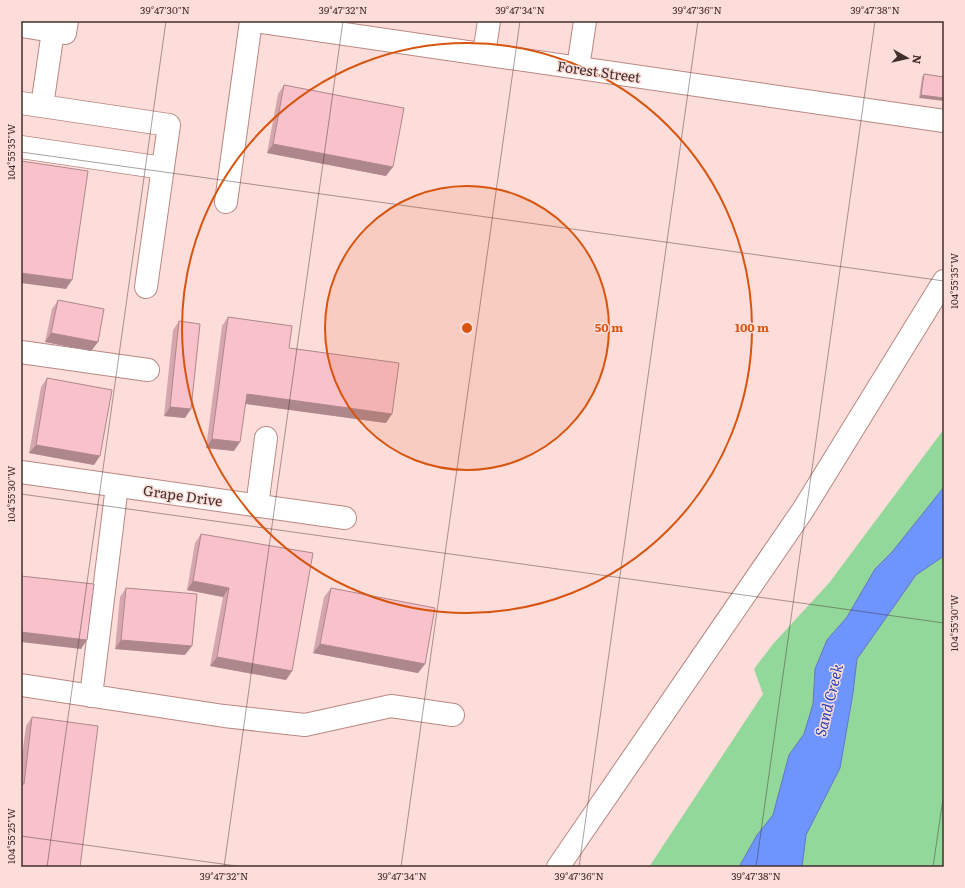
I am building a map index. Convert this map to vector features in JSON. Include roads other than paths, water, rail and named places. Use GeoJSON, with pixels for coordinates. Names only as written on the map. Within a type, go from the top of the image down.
{"type":"FeatureCollection","features":[{"type":"Feature","properties":{"kind":"street"},"geometry":{"type":"LineString","coordinates":[[226,202],[251,21]]}},
{"type":"Feature","properties":{"kind":"street","name":"Forest Street"},"geometry":{"type":"LineString","coordinates":[[255,21],[944,121]]}},
{"type":"Feature","properties":{"kind":"street"},"geometry":{"type":"LineString","coordinates":[[484,54],[489,21]]}},
{"type":"Feature","properties":{"kind":"street"},"geometry":{"type":"LineString","coordinates":[[578,68],[585,21]]}},
{"type":"Feature","properties":{"kind":"street"},"geometry":{"type":"LineString","coordinates":[[21,26],[60,26],[42,106]]}},
{"type":"Feature","properties":{"kind":"street"},"geometry":{"type":"LineString","coordinates":[[21,103],[169,125],[146,287]]}},
{"type":"Feature","properties":{"kind":"street"},"geometry":{"type":"LineString","coordinates":[[21,147],[163,168]]}},
{"type":"Feature","properties":{"kind":"street"},"geometry":{"type":"LineString","coordinates":[[558,867],[803,510],[944,281]]}},
{"type":"Feature","properties":{"kind":"street"},"geometry":{"type":"LineString","coordinates":[[21,352],[148,370]]}},
{"type":"Feature","properties":{"kind":"street"},"geometry":{"type":"LineString","coordinates":[[257,506],[266,438]]}},
{"type":"Feature","properties":{"kind":"street","name":"Grape Drive"},"geometry":{"type":"LineString","coordinates":[[21,472],[346,518]]}},
{"type":"Feature","properties":{"kind":"street"},"geometry":{"type":"LineString","coordinates":[[91,696],[117,486]]}},
{"type":"Feature","properties":{"kind":"street"},"geometry":{"type":"LineString","coordinates":[[21,685],[224,716],[305,725],[391,706],[453,715]]}},
{"type":"Feature","properties":{"kind":"water","name":"Sand Creek"},"geometry":{"type":"Polygon","coordinates":[[[944,487],[944,556],[916,575],[857,659],[853,693],[840,768],[806,835],[802,867],[739,867],[757,835],[773,815],[789,755],[804,734],[813,704],[815,669],[827,640],[847,617],[875,569],[892,552],[944,487]]]}}]}
